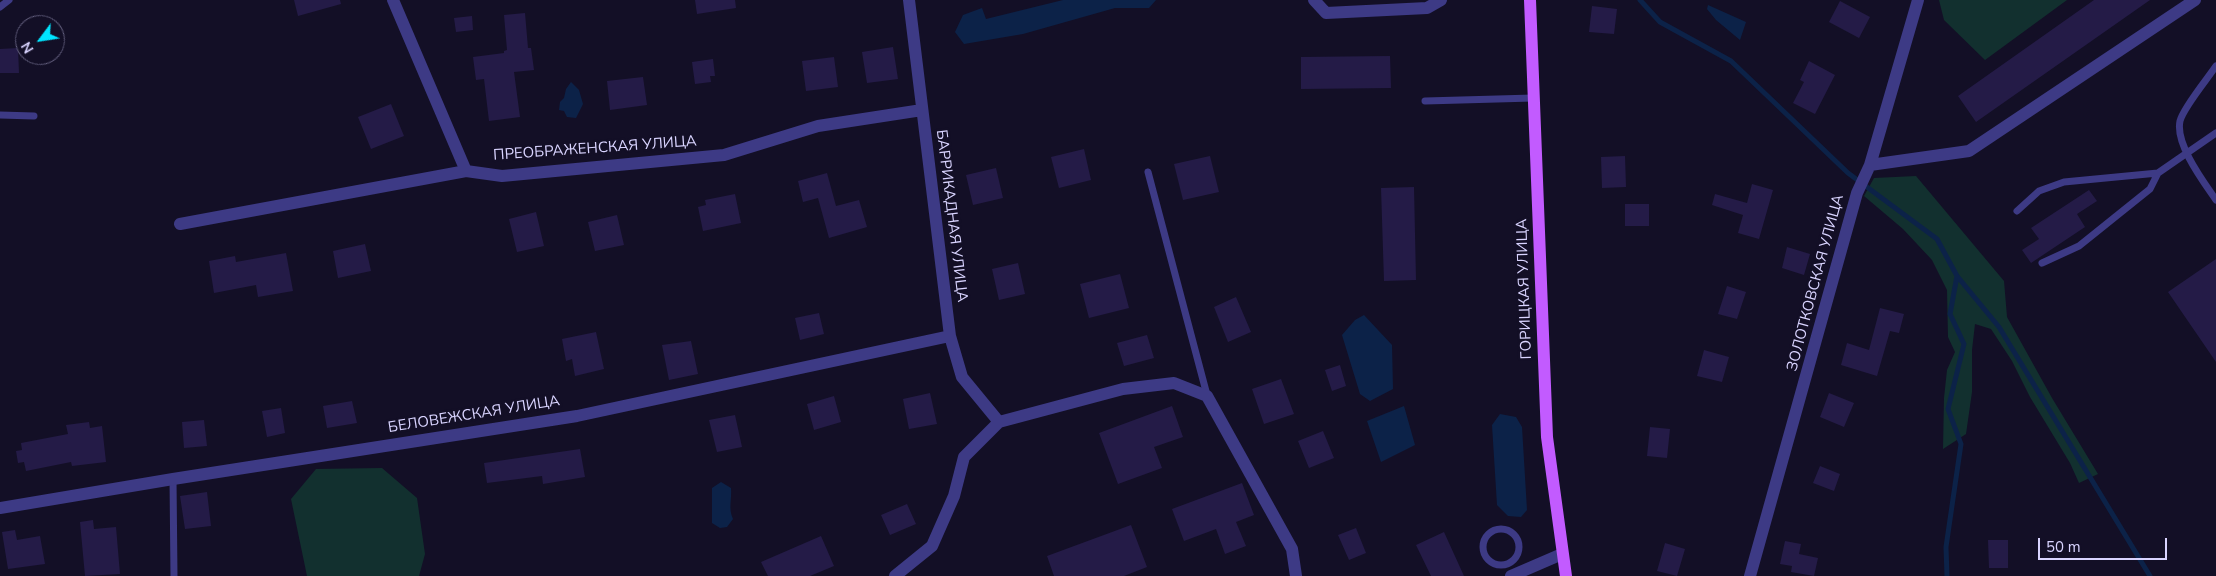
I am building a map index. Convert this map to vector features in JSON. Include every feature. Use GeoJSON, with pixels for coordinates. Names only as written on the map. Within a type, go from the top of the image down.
{"type":"FeatureCollection","features":[{"type":"Feature","properties":{"kind":"main road","name":"ГОРИЦКАЯ УЛИЦА"},"geometry":{"type":"LineString","coordinates":[[1530,0],[1547,438],[1566,576]]}},
{"type":"Feature","properties":{"kind":"street"},"geometry":{"type":"LineString","coordinates":[[393,0],[466,171]]}},
{"type":"Feature","properties":{"kind":"street","name":"БАРРИКАДНАЯ УЛИЦА"},"geometry":{"type":"LineString","coordinates":[[909,0],[950,336],[962,377],[999,422]]}},
{"type":"Feature","properties":{"kind":"street"},"geometry":{"type":"LineString","coordinates":[[1314,0],[1326,13],[1427,8],[1442,0]]}},
{"type":"Feature","properties":{"kind":"street","name":"ЗОЛОТКОВСКАЯ УЛИЦА"},"geometry":{"type":"LineString","coordinates":[[1750,576],[1858,191],[1868,169],[1918,0]]}},
{"type":"Feature","properties":{"kind":"street"},"geometry":{"type":"LineString","coordinates":[[1868,169],[1969,151],[2195,0]]}},
{"type":"Feature","properties":{"kind":"street","name":"ПРЕОБРАЖЕНСКАЯ УЛИЦА"},"geometry":{"type":"LineString","coordinates":[[180,224],[466,171],[502,176],[724,155],[818,126],[922,110]]}},
{"type":"Feature","properties":{"kind":"street","name":"БЕЛОВЕЖСКАЯ УЛИЦА"},"geometry":{"type":"LineString","coordinates":[[0,508],[577,416],[950,336]]}},
{"type":"Feature","properties":{"kind":"street"},"geometry":{"type":"LineString","coordinates":[[895,576],[932,546],[954,496],[964,457],[999,422],[1123,389],[1174,383],[1207,396],[1292,549],[1296,576]]}},
{"type":"Feature","properties":{"kind":"street"},"geometry":{"type":"LineString","coordinates":[[1511,572],[1562,554]]}},
{"type":"Feature","properties":{"kind":"lane"},"geometry":{"type":"LineString","coordinates":[[0,7],[9,0]]}},
{"type":"Feature","properties":{"kind":"lane"},"geometry":{"type":"LineString","coordinates":[[2216,66],[2180,120],[2181,142],[2216,200]]}},
{"type":"Feature","properties":{"kind":"lane"},"geometry":{"type":"LineString","coordinates":[[1424,101],[1533,98]]}},
{"type":"Feature","properties":{"kind":"lane"},"geometry":{"type":"LineString","coordinates":[[0,115],[34,116]]}},
{"type":"Feature","properties":{"kind":"lane"},"geometry":{"type":"LineString","coordinates":[[2017,211],[2039,192],[2064,182],[2158,173],[2216,133]]}},
{"type":"Feature","properties":{"kind":"lane"},"geometry":{"type":"LineString","coordinates":[[1148,172],[1207,396]]}},
{"type":"Feature","properties":{"kind":"lane"},"geometry":{"type":"LineString","coordinates":[[2042,263],[2079,246],[2150,189],[2158,173]]}},
{"type":"Feature","properties":{"kind":"lane"},"geometry":{"type":"LineString","coordinates":[[173,479],[174,576]]}},
{"type":"Feature","properties":{"kind":"lane"},"geometry":{"type":"LineString","coordinates":[[1506,529],[1516,536],[1519,541],[1519,553],[1511,572],[1486,557],[1484,551],[1485,539],[1494,530],[1506,529]]}},
{"type":"Feature","properties":{"kind":"green space"},"geometry":{"type":"Polygon","coordinates":[[[1939,0],[2067,0],[1985,60],[1944,20],[1939,0]]]}},
{"type":"Feature","properties":{"kind":"green space"},"geometry":{"type":"Polygon","coordinates":[[[1916,176],[2004,281],[2007,317],[2052,398],[2098,474],[2079,483],[2070,463],[2030,397],[2012,361],[1991,329],[1975,324],[1972,350],[1972,392],[1966,434],[1943,449],[1944,398],[1947,370],[1955,352],[1948,337],[1947,290],[1932,260],[1903,229],[1864,196],[1874,178],[1916,176]]]}},
{"type":"Feature","properties":{"kind":"green space"},"geometry":{"type":"Polygon","coordinates":[[[382,468],[417,498],[425,554],[419,576],[307,576],[291,499],[316,469],[382,468]]]}},
{"type":"Feature","properties":{"kind":"water"},"geometry":{"type":"Polygon","coordinates":[[[1063,0],[1156,0],[1149,8],[1115,8],[1023,34],[964,44],[955,32],[963,15],[982,8],[986,19],[1063,0]]]}},
{"type":"Feature","properties":{"kind":"water"},"geometry":{"type":"Polygon","coordinates":[[[1708,5],[1746,22],[1740,40],[1716,20],[1707,9],[1708,5]]]}},
{"type":"Feature","properties":{"kind":"water"},"geometry":{"type":"Polygon","coordinates":[[[571,82],[579,90],[583,104],[576,118],[567,117],[564,111],[559,110],[560,102],[564,98],[566,89],[571,82]]]}},
{"type":"Feature","properties":{"kind":"water"},"geometry":{"type":"Polygon","coordinates":[[[1364,315],[1392,345],[1393,389],[1370,401],[1360,394],[1342,335],[1355,320],[1364,315]]]}},
{"type":"Feature","properties":{"kind":"water"},"geometry":{"type":"Polygon","coordinates":[[[1404,406],[1415,445],[1381,462],[1367,421],[1404,406]]]}},
{"type":"Feature","properties":{"kind":"water"},"geometry":{"type":"Polygon","coordinates":[[[1500,414],[1516,417],[1522,427],[1527,510],[1521,517],[1508,516],[1497,505],[1492,425],[1500,414]]]}},
{"type":"Feature","properties":{"kind":"water"},"geometry":{"type":"Polygon","coordinates":[[[721,482],[731,488],[730,508],[733,519],[727,527],[720,528],[712,523],[712,488],[721,482]]]}},
{"type":"Feature","properties":{"kind":"building"},"geometry":{"type":"Polygon","coordinates":[[[294,0],[340,0],[341,4],[298,16],[294,0]]]}},
{"type":"Feature","properties":{"kind":"building"},"geometry":{"type":"Polygon","coordinates":[[[695,0],[735,0],[736,8],[697,14],[695,0]]]}},
{"type":"Feature","properties":{"kind":"building"},"geometry":{"type":"Polygon","coordinates":[[[2094,0],[2150,0],[1976,122],[1958,96],[2094,0]]]}},
{"type":"Feature","properties":{"kind":"building"},"geometry":{"type":"Polygon","coordinates":[[[1840,1],[1870,17],[1859,38],[1829,22],[1840,1]]]}},
{"type":"Feature","properties":{"kind":"building"},"geometry":{"type":"Polygon","coordinates":[[[1592,6],[1617,9],[1614,34],[1589,32],[1592,6]]]}},
{"type":"Feature","properties":{"kind":"building"},"geometry":{"type":"Polygon","coordinates":[[[525,13],[528,48],[531,48],[534,70],[514,72],[520,117],[489,121],[484,79],[476,80],[473,57],[504,53],[507,50],[504,15],[525,13]]]}},
{"type":"Feature","properties":{"kind":"building"},"geometry":{"type":"Polygon","coordinates":[[[472,16],[473,30],[456,32],[454,18],[472,16]]]}},
{"type":"Feature","properties":{"kind":"building"},"geometry":{"type":"Polygon","coordinates":[[[893,47],[898,79],[867,83],[862,52],[893,47]]]}},
{"type":"Feature","properties":{"kind":"building"},"geometry":{"type":"Polygon","coordinates":[[[15,48],[15,65],[19,65],[19,73],[0,73],[0,49],[15,48]]]}},
{"type":"Feature","properties":{"kind":"building"},"geometry":{"type":"Polygon","coordinates":[[[1390,56],[1391,88],[1301,89],[1301,57],[1390,56]]]}},
{"type":"Feature","properties":{"kind":"building"},"geometry":{"type":"Polygon","coordinates":[[[834,57],[838,87],[806,91],[802,61],[834,57]]]}},
{"type":"Feature","properties":{"kind":"building"},"geometry":{"type":"Polygon","coordinates":[[[713,59],[715,76],[710,76],[711,82],[695,84],[692,62],[713,59]]]}},
{"type":"Feature","properties":{"kind":"building"},"geometry":{"type":"Polygon","coordinates":[[[1809,61],[1835,75],[1815,114],[1793,103],[1804,82],[1800,80],[1809,61]]]}},
{"type":"Feature","properties":{"kind":"building"},"geometry":{"type":"Polygon","coordinates":[[[643,77],[647,105],[610,110],[607,81],[643,77]]]}},
{"type":"Feature","properties":{"kind":"building"},"geometry":{"type":"Polygon","coordinates":[[[391,104],[404,136],[371,149],[358,117],[391,104]]]}},
{"type":"Feature","properties":{"kind":"building"},"geometry":{"type":"Polygon","coordinates":[[[1084,149],[1091,180],[1059,188],[1051,157],[1084,149]]]}},
{"type":"Feature","properties":{"kind":"building"},"geometry":{"type":"Polygon","coordinates":[[[1210,156],[1219,192],[1183,200],[1174,164],[1210,156]]]}},
{"type":"Feature","properties":{"kind":"building"},"geometry":{"type":"Polygon","coordinates":[[[1625,156],[1626,187],[1602,188],[1601,157],[1625,156]]]}},
{"type":"Feature","properties":{"kind":"building"},"geometry":{"type":"Polygon","coordinates":[[[996,168],[1003,198],[973,205],[966,175],[996,168]]]}},
{"type":"Feature","properties":{"kind":"building"},"geometry":{"type":"Polygon","coordinates":[[[827,173],[836,206],[859,200],[867,227],[829,238],[818,198],[803,202],[798,181],[827,173]]]}},
{"type":"Feature","properties":{"kind":"building"},"geometry":{"type":"Polygon","coordinates":[[[1752,184],[1773,190],[1759,239],[1738,233],[1743,215],[1712,205],[1715,194],[1747,203],[1752,184]]]}},
{"type":"Feature","properties":{"kind":"building"},"geometry":{"type":"Polygon","coordinates":[[[1414,187],[1416,280],[1384,281],[1381,188],[1414,187]]]}},
{"type":"Feature","properties":{"kind":"building"},"geometry":{"type":"Polygon","coordinates":[[[2089,190],[2097,201],[2077,214],[2085,227],[2031,263],[2022,250],[2039,239],[2031,228],[2089,190]]]}},
{"type":"Feature","properties":{"kind":"building"},"geometry":{"type":"Polygon","coordinates":[[[735,194],[741,223],[703,231],[698,207],[706,205],[705,200],[735,194]]]}},
{"type":"Feature","properties":{"kind":"building"},"geometry":{"type":"Polygon","coordinates":[[[1625,204],[1649,204],[1649,226],[1625,226],[1625,204]]]}},
{"type":"Feature","properties":{"kind":"building"},"geometry":{"type":"Polygon","coordinates":[[[536,212],[544,246],[517,252],[509,219],[536,212]]]}},
{"type":"Feature","properties":{"kind":"building"},"geometry":{"type":"Polygon","coordinates":[[[617,215],[624,245],[595,251],[588,222],[617,215]]]}},
{"type":"Feature","properties":{"kind":"building"},"geometry":{"type":"Polygon","coordinates":[[[365,244],[371,271],[338,278],[333,251],[365,244]]]}},
{"type":"Feature","properties":{"kind":"building"},"geometry":{"type":"Polygon","coordinates":[[[1787,247],[1810,254],[1804,275],[1782,268],[1787,247]]]}},
{"type":"Feature","properties":{"kind":"building"},"geometry":{"type":"Polygon","coordinates":[[[286,253],[293,291],[258,297],[256,285],[214,293],[209,261],[235,256],[236,262],[286,253]]]}},
{"type":"Feature","properties":{"kind":"building"},"geometry":{"type":"Polygon","coordinates":[[[2216,259],[2216,362],[2168,292],[2216,259]]]}},
{"type":"Feature","properties":{"kind":"building"},"geometry":{"type":"Polygon","coordinates":[[[1018,263],[1025,294],[999,300],[992,269],[1018,263]]]}},
{"type":"Feature","properties":{"kind":"building"},"geometry":{"type":"Polygon","coordinates":[[[1120,274],[1129,308],[1089,318],[1080,284],[1120,274]]]}},
{"type":"Feature","properties":{"kind":"building"},"geometry":{"type":"Polygon","coordinates":[[[1727,286],[1746,292],[1737,319],[1718,314],[1727,286]]]}},
{"type":"Feature","properties":{"kind":"building"},"geometry":{"type":"Polygon","coordinates":[[[1236,297],[1251,332],[1228,342],[1214,307],[1236,297]]]}},
{"type":"Feature","properties":{"kind":"building"},"geometry":{"type":"Polygon","coordinates":[[[1880,308],[1904,314],[1899,333],[1890,331],[1877,376],[1841,365],[1847,343],[1869,350],[1880,308]]]}},
{"type":"Feature","properties":{"kind":"building"},"geometry":{"type":"Polygon","coordinates":[[[819,313],[824,334],[800,340],[795,318],[819,313]]]}},
{"type":"Feature","properties":{"kind":"building"},"geometry":{"type":"Polygon","coordinates":[[[596,332],[604,369],[575,376],[572,359],[566,361],[562,339],[596,332]]]}},
{"type":"Feature","properties":{"kind":"building"},"geometry":{"type":"Polygon","coordinates":[[[1147,335],[1154,358],[1124,366],[1117,343],[1147,335]]]}},
{"type":"Feature","properties":{"kind":"building"},"geometry":{"type":"Polygon","coordinates":[[[691,341],[698,374],[669,380],[662,345],[691,341]]]}},
{"type":"Feature","properties":{"kind":"building"},"geometry":{"type":"Polygon","coordinates":[[[1704,350],[1729,357],[1722,382],[1697,376],[1704,350]]]}},
{"type":"Feature","properties":{"kind":"building"},"geometry":{"type":"Polygon","coordinates":[[[1340,365],[1346,386],[1332,391],[1325,370],[1340,365]]]}},
{"type":"Feature","properties":{"kind":"building"},"geometry":{"type":"Polygon","coordinates":[[[1281,379],[1294,414],[1264,424],[1252,389],[1281,379]]]}},
{"type":"Feature","properties":{"kind":"building"},"geometry":{"type":"Polygon","coordinates":[[[930,393],[937,424],[909,429],[903,399],[930,393]]]}},
{"type":"Feature","properties":{"kind":"building"},"geometry":{"type":"Polygon","coordinates":[[[1829,393],[1854,403],[1844,427],[1820,417],[1829,393]]]}},
{"type":"Feature","properties":{"kind":"building"},"geometry":{"type":"Polygon","coordinates":[[[834,396],[841,422],[814,430],[807,404],[834,396]]]}},
{"type":"Feature","properties":{"kind":"building"},"geometry":{"type":"Polygon","coordinates":[[[352,401],[357,423],[327,428],[323,406],[352,401]]]}},
{"type":"Feature","properties":{"kind":"building"},"geometry":{"type":"Polygon","coordinates":[[[1172,406],[1183,437],[1154,447],[1162,468],[1118,484],[1099,433],[1172,406]]]}},
{"type":"Feature","properties":{"kind":"building"},"geometry":{"type":"Polygon","coordinates":[[[281,408],[285,433],[267,437],[262,411],[281,408]]]}},
{"type":"Feature","properties":{"kind":"building"},"geometry":{"type":"Polygon","coordinates":[[[735,415],[742,447],[717,452],[709,420],[735,415]]]}},
{"type":"Feature","properties":{"kind":"building"},"geometry":{"type":"Polygon","coordinates":[[[204,420],[207,446],[184,448],[182,422],[204,420]]]}},
{"type":"Feature","properties":{"kind":"building"},"geometry":{"type":"Polygon","coordinates":[[[89,422],[90,428],[102,426],[106,462],[72,466],[71,462],[26,471],[24,462],[18,463],[16,451],[22,450],[21,443],[68,434],[66,425],[89,422]]]}},
{"type":"Feature","properties":{"kind":"building"},"geometry":{"type":"Polygon","coordinates":[[[1650,427],[1670,429],[1667,458],[1647,456],[1650,427]]]}},
{"type":"Feature","properties":{"kind":"building"},"geometry":{"type":"Polygon","coordinates":[[[1323,431],[1334,458],[1309,468],[1298,441],[1323,431]]]}},
{"type":"Feature","properties":{"kind":"building"},"geometry":{"type":"Polygon","coordinates":[[[580,449],[585,477],[543,484],[542,476],[487,483],[484,463],[580,449]]]}},
{"type":"Feature","properties":{"kind":"building"},"geometry":{"type":"Polygon","coordinates":[[[1820,466],[1840,474],[1834,491],[1813,483],[1820,466]]]}},
{"type":"Feature","properties":{"kind":"building"},"geometry":{"type":"Polygon","coordinates":[[[1242,483],[1254,515],[1236,522],[1246,546],[1225,554],[1216,529],[1184,541],[1172,509],[1242,483]]]}},
{"type":"Feature","properties":{"kind":"building"},"geometry":{"type":"Polygon","coordinates":[[[207,492],[211,526],[185,529],[180,496],[207,492]]]}},
{"type":"Feature","properties":{"kind":"building"},"geometry":{"type":"Polygon","coordinates":[[[907,504],[916,524],[890,535],[881,515],[907,504]]]}},
{"type":"Feature","properties":{"kind":"building"},"geometry":{"type":"Polygon","coordinates":[[[93,520],[94,529],[116,527],[120,574],[85,576],[80,522],[93,520]]]}},
{"type":"Feature","properties":{"kind":"building"},"geometry":{"type":"Polygon","coordinates":[[[1131,525],[1147,567],[1124,576],[1054,576],[1047,556],[1131,525]]]}},
{"type":"Feature","properties":{"kind":"building"},"geometry":{"type":"Polygon","coordinates":[[[1356,528],[1366,553],[1349,560],[1338,535],[1356,528]]]}},
{"type":"Feature","properties":{"kind":"building"},"geometry":{"type":"Polygon","coordinates":[[[15,530],[17,540],[40,536],[45,564],[8,569],[2,532],[15,530]]]}},
{"type":"Feature","properties":{"kind":"building"},"geometry":{"type":"Polygon","coordinates":[[[1444,532],[1464,576],[1431,576],[1416,545],[1444,532]]]}},
{"type":"Feature","properties":{"kind":"building"},"geometry":{"type":"Polygon","coordinates":[[[821,536],[834,566],[810,576],[768,576],[761,562],[821,536]]]}},
{"type":"Feature","properties":{"kind":"building"},"geometry":{"type":"Polygon","coordinates":[[[1988,540],[2008,540],[2008,568],[1989,568],[1988,540]]]}},
{"type":"Feature","properties":{"kind":"building"},"geometry":{"type":"Polygon","coordinates":[[[1785,541],[1801,544],[1799,554],[1818,558],[1814,576],[1791,572],[1792,566],[1780,564],[1785,541]]]}},
{"type":"Feature","properties":{"kind":"building"},"geometry":{"type":"Polygon","coordinates":[[[1665,543],[1685,549],[1677,576],[1657,571],[1665,543]]]}},
{"type":"Feature","properties":{"kind":"waterway"},"geometry":{"type":"LineString","coordinates":[[1640,0],[1660,22],[1731,61],[1848,173],[1937,239],[1957,276],[1950,314],[1964,344],[1948,409],[1961,444],[1946,547],[1947,576]]}},
{"type":"Feature","properties":{"kind":"waterway"},"geometry":{"type":"LineString","coordinates":[[1957,276],[1999,327],[2150,576]]}}]}
